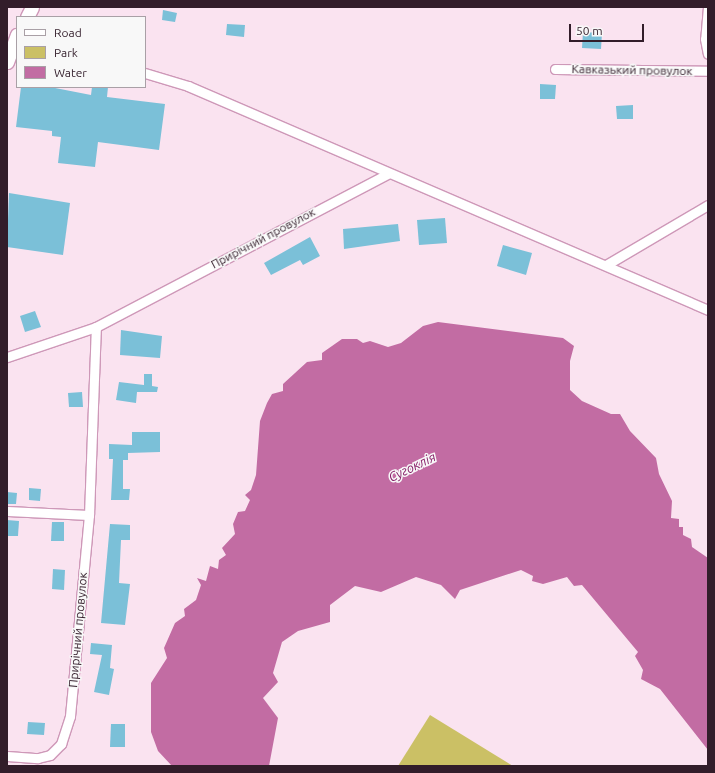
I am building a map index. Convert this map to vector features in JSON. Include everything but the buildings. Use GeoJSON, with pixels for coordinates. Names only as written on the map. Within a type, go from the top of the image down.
{"type":"FeatureCollection","features":[{"type":"Feature","properties":{"kind":"street"},"geometry":{"type":"LineString","coordinates":[[28,16],[32,7]]}},
{"type":"Feature","properties":{"kind":"street"},"geometry":{"type":"LineString","coordinates":[[708,7],[705,39],[708,54]]}},
{"type":"Feature","properties":{"kind":"street"},"geometry":{"type":"LineString","coordinates":[[7,62],[15,42]]}},
{"type":"Feature","properties":{"kind":"street","name":"Кавказький провулок"},"geometry":{"type":"LineString","coordinates":[[555,69],[708,71]]}},
{"type":"Feature","properties":{"kind":"street"},"geometry":{"type":"LineString","coordinates":[[146,73],[188,86],[388,174],[606,265],[708,310]]}},
{"type":"Feature","properties":{"kind":"street","name":"Прирічний провулок"},"geometry":{"type":"LineString","coordinates":[[7,756],[38,758],[50,755],[62,744],[70,716],[89,515],[96,327],[388,174]]}},
{"type":"Feature","properties":{"kind":"street"},"geometry":{"type":"LineString","coordinates":[[606,265],[708,205]]}},
{"type":"Feature","properties":{"kind":"street"},"geometry":{"type":"LineString","coordinates":[[7,357],[96,327]]}},
{"type":"Feature","properties":{"kind":"street"},"geometry":{"type":"LineString","coordinates":[[7,511],[89,515]]}},
{"type":"Feature","properties":{"kind":"green space"},"geometry":{"type":"Polygon","coordinates":[[[430,715],[513,766],[398,766],[430,715]]]}},
{"type":"Feature","properties":{"kind":"water","name":"Сугоклія"},"geometry":{"type":"Polygon","coordinates":[[[438,322],[563,338],[574,346],[570,361],[570,390],[582,401],[611,414],[620,414],[630,431],[656,458],[659,474],[672,501],[671,518],[679,519],[679,527],[683,527],[683,535],[691,539],[692,547],[708,558],[708,750],[660,689],[641,679],[643,670],[635,656],[638,652],[582,585],[574,586],[567,577],[543,584],[532,581],[533,576],[521,570],[460,590],[455,599],[441,585],[416,577],[381,592],[355,586],[330,605],[330,622],[298,631],[282,642],[273,673],[278,682],[263,698],[278,718],[269,766],[172,766],[158,751],[151,732],[151,683],[167,658],[164,648],[175,623],[185,616],[184,609],[196,600],[201,585],[197,578],[206,581],[210,566],[218,569],[219,560],[226,555],[222,548],[235,534],[233,524],[238,512],[245,511],[250,500],[245,495],[251,490],[256,475],[260,421],[272,394],[283,391],[283,384],[307,362],[322,360],[322,353],[342,339],[357,339],[363,343],[370,341],[388,347],[401,343],[423,326],[438,322]]]}}]}
